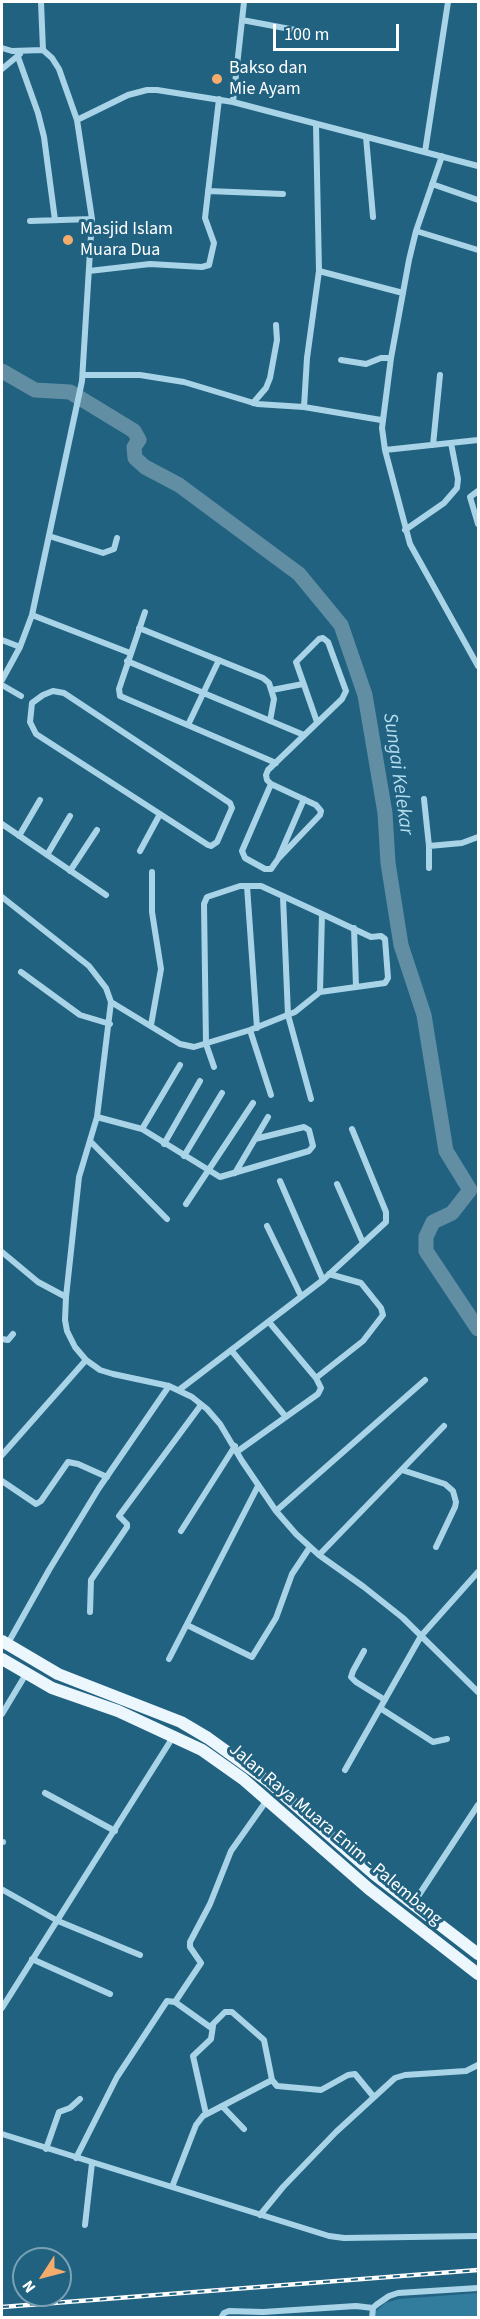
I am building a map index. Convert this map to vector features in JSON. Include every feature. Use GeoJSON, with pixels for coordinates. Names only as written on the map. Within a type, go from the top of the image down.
{"type":"FeatureCollection","features":[{"type":"Feature","properties":{"kind":"main road","name":"Jalan Raya Muara Enim - Palembang"},"geometry":{"type":"LineString","coordinates":[[4,1643],[58,1674],[170,1717],[208,1738],[269,1782],[357,1859],[478,1954]]}},
{"type":"Feature","properties":{"kind":"main road","name":"Jalan Raya Muara Enim - Palembang"},"geometry":{"type":"LineString","coordinates":[[2,1659],[52,1688],[118,1711],[173,1735],[228,1767],[369,1889],[478,1974]]}},
{"type":"Feature","properties":{"kind":"street"},"geometry":{"type":"LineString","coordinates":[[41,2],[43,50]]}},
{"type":"Feature","properties":{"kind":"street"},"geometry":{"type":"LineString","coordinates":[[233,102],[244,2]]}},
{"type":"Feature","properties":{"kind":"street"},"geometry":{"type":"LineString","coordinates":[[425,152],[448,2]]}},
{"type":"Feature","properties":{"kind":"street"},"geometry":{"type":"LineString","coordinates":[[242,20],[306,32]]}},
{"type":"Feature","properties":{"kind":"street"},"geometry":{"type":"LineString","coordinates":[[2,48],[12,51],[43,50],[59,69],[76,120],[92,219],[82,378],[76,409],[32,615],[20,647],[2,680]]}},
{"type":"Feature","properties":{"kind":"street"},"geometry":{"type":"LineString","coordinates":[[2,69],[25,50]]}},
{"type":"Feature","properties":{"kind":"street"},"geometry":{"type":"LineString","coordinates":[[18,57],[42,129],[55,220]]}},
{"type":"Feature","properties":{"kind":"street"},"geometry":{"type":"LineString","coordinates":[[76,120],[128,95],[147,90],[233,102],[478,166]]}},
{"type":"Feature","properties":{"kind":"street"},"geometry":{"type":"LineString","coordinates":[[89,271],[150,264],[202,267],[209,265],[214,243],[205,222],[219,99]]}},
{"type":"Feature","properties":{"kind":"street"},"geometry":{"type":"LineString","coordinates":[[304,407],[307,358],[319,271],[316,125]]}},
{"type":"Feature","properties":{"kind":"street"},"geometry":{"type":"LineString","coordinates":[[366,137],[373,217]]}},
{"type":"Feature","properties":{"kind":"street"},"geometry":{"type":"LineString","coordinates":[[442,156],[416,231],[381,420],[385,450],[410,544],[478,665]]}},
{"type":"Feature","properties":{"kind":"street"},"geometry":{"type":"LineString","coordinates":[[432,184],[478,200]]}},
{"type":"Feature","properties":{"kind":"street"},"geometry":{"type":"LineString","coordinates":[[208,191],[283,194]]}},
{"type":"Feature","properties":{"kind":"street"},"geometry":{"type":"LineString","coordinates":[[30,221],[92,219]]}},
{"type":"Feature","properties":{"kind":"street"},"geometry":{"type":"LineString","coordinates":[[416,231],[478,250]]}},
{"type":"Feature","properties":{"kind":"street"},"geometry":{"type":"LineString","coordinates":[[319,271],[403,293]]}},
{"type":"Feature","properties":{"kind":"street"},"geometry":{"type":"LineString","coordinates":[[253,403],[266,388],[270,378],[277,340],[276,325]]}},
{"type":"Feature","properties":{"kind":"street"},"geometry":{"type":"LineString","coordinates":[[341,360],[366,364],[381,358],[391,358]]}},
{"type":"Feature","properties":{"kind":"street"},"geometry":{"type":"LineString","coordinates":[[82,378],[140,375],[184,382],[253,403],[304,407],[381,420]]}},
{"type":"Feature","properties":{"kind":"street"},"geometry":{"type":"LineString","coordinates":[[433,445],[440,375]]}},
{"type":"Feature","properties":{"kind":"street"},"geometry":{"type":"LineString","coordinates":[[385,450],[478,440]]}},
{"type":"Feature","properties":{"kind":"street"},"geometry":{"type":"LineString","coordinates":[[405,530],[444,503],[457,488],[458,479],[451,443]]}},
{"type":"Feature","properties":{"kind":"street"},"geometry":{"type":"LineString","coordinates":[[478,491],[470,497],[478,524]]}},
{"type":"Feature","properties":{"kind":"street"},"geometry":{"type":"LineString","coordinates":[[49,536],[103,553],[114,549],[117,538]]}},
{"type":"Feature","properties":{"kind":"street"},"geometry":{"type":"LineString","coordinates":[[145,612],[127,662],[119,689],[120,696],[276,763]]}},
{"type":"Feature","properties":{"kind":"street"},"geometry":{"type":"LineString","coordinates":[[32,615],[130,652]]}},
{"type":"Feature","properties":{"kind":"street"},"geometry":{"type":"LineString","coordinates":[[139,628],[263,678],[272,690],[274,703],[270,720]]}},
{"type":"Feature","properties":{"kind":"street"},"geometry":{"type":"LineString","coordinates":[[271,784],[242,851],[245,858],[268,870],[320,815],[320,808],[271,784],[266,775],[342,699],[346,692],[328,642],[323,638],[319,639],[296,662],[317,722]]}},
{"type":"Feature","properties":{"kind":"street"},"geometry":{"type":"LineString","coordinates":[[2,640],[20,647]]}},
{"type":"Feature","properties":{"kind":"street"},"geometry":{"type":"LineString","coordinates":[[188,726],[219,660]]}},
{"type":"Feature","properties":{"kind":"street"},"geometry":{"type":"LineString","coordinates":[[127,662],[304,735]]}},
{"type":"Feature","properties":{"kind":"street"},"geometry":{"type":"LineString","coordinates":[[272,690],[303,684]]}},
{"type":"Feature","properties":{"kind":"street"},"geometry":{"type":"LineString","coordinates":[[2,686],[26,700],[53,691],[64,693],[232,806],[217,842],[211,846],[36,734],[30,722],[26,700]]}},
{"type":"Feature","properties":{"kind":"street"},"geometry":{"type":"LineString","coordinates":[[278,859],[304,799]]}},
{"type":"Feature","properties":{"kind":"street"},"geometry":{"type":"LineString","coordinates":[[424,799],[429,868]]}},
{"type":"Feature","properties":{"kind":"street"},"geometry":{"type":"LineString","coordinates":[[19,836],[40,800]]}},
{"type":"Feature","properties":{"kind":"street"},"geometry":{"type":"LineString","coordinates":[[140,851],[160,814]]}},
{"type":"Feature","properties":{"kind":"street"},"geometry":{"type":"LineString","coordinates":[[47,855],[70,816]]}},
{"type":"Feature","properties":{"kind":"street"},"geometry":{"type":"LineString","coordinates":[[2,824],[106,895]]}},
{"type":"Feature","properties":{"kind":"street"},"geometry":{"type":"LineString","coordinates":[[70,871],[97,830]]}},
{"type":"Feature","properties":{"kind":"street"},"geometry":{"type":"LineString","coordinates":[[429,846],[462,843],[478,837]]}},
{"type":"Feature","properties":{"kind":"street"},"geometry":{"type":"LineString","coordinates":[[151,1025],[161,969],[152,912],[152,872]]}},
{"type":"Feature","properties":{"kind":"street"},"geometry":{"type":"LineString","coordinates":[[111,1002],[187,1047],[206,1044],[288,1016],[320,992],[386,983],[388,978],[385,939],[381,936],[371,937],[264,887],[247,886],[210,896],[205,900],[206,1044],[214,1067]]}},
{"type":"Feature","properties":{"kind":"street"},"geometry":{"type":"LineString","coordinates":[[247,886],[254,1029],[271,1095]]}},
{"type":"Feature","properties":{"kind":"street"},"geometry":{"type":"LineString","coordinates":[[2,897],[89,966],[106,988],[111,1002],[97,1117],[79,1177],[66,1297],[67,1331],[75,1347],[86,1360],[100,1370],[168,1386],[179,1390],[201,1405],[220,1424],[276,1511],[310,1547],[403,1618],[478,1692]]}},
{"type":"Feature","properties":{"kind":"street"},"geometry":{"type":"LineString","coordinates":[[283,897],[288,1016],[311,1100]]}},
{"type":"Feature","properties":{"kind":"street"},"geometry":{"type":"LineString","coordinates":[[320,992],[322,914]]}},
{"type":"Feature","properties":{"kind":"street"},"geometry":{"type":"LineString","coordinates":[[354,928],[356,987]]}},
{"type":"Feature","properties":{"kind":"street"},"geometry":{"type":"LineString","coordinates":[[21,972],[80,1016],[110,1024]]}},
{"type":"Feature","properties":{"kind":"street"},"geometry":{"type":"LineString","coordinates":[[142,1130],[180,1065]]}},
{"type":"Feature","properties":{"kind":"street"},"geometry":{"type":"LineString","coordinates":[[164,1144],[200,1081]]}},
{"type":"Feature","properties":{"kind":"street"},"geometry":{"type":"LineString","coordinates":[[184,1156],[222,1093]]}},
{"type":"Feature","properties":{"kind":"street"},"geometry":{"type":"LineString","coordinates":[[186,1204],[253,1103]]}},
{"type":"Feature","properties":{"kind":"street"},"geometry":{"type":"LineString","coordinates":[[97,1117],[142,1130],[220,1177],[309,1151],[313,1146],[309,1130],[304,1127],[255,1139]]}},
{"type":"Feature","properties":{"kind":"street"},"geometry":{"type":"LineString","coordinates":[[235,1174],[268,1117]]}},
{"type":"Feature","properties":{"kind":"street"},"geometry":{"type":"LineString","coordinates":[[179,1390],[323,1280],[383,1226],[386,1217],[352,1129]]}},
{"type":"Feature","properties":{"kind":"street"},"geometry":{"type":"LineString","coordinates":[[91,1142],[167,1219]]}},
{"type":"Feature","properties":{"kind":"street"},"geometry":{"type":"LineString","coordinates":[[280,1181],[323,1280]]}},
{"type":"Feature","properties":{"kind":"street"},"geometry":{"type":"LineString","coordinates":[[336,1184],[363,1243]]}},
{"type":"Feature","properties":{"kind":"street"},"geometry":{"type":"LineString","coordinates":[[267,1226],[301,1296]]}},
{"type":"Feature","properties":{"kind":"street"},"geometry":{"type":"LineString","coordinates":[[2,1254],[38,1282],[66,1297]]}},
{"type":"Feature","properties":{"kind":"street"},"geometry":{"type":"LineString","coordinates":[[315,1378],[363,1341],[383,1315],[381,1308],[361,1283],[329,1274]]}},
{"type":"Feature","properties":{"kind":"street"},"geometry":{"type":"LineString","coordinates":[[181,1531],[236,1449],[320,1392],[320,1385],[315,1378],[269,1322]]}},
{"type":"Feature","properties":{"kind":"street"},"geometry":{"type":"LineString","coordinates":[[2,1339],[8,1340],[13,1334]]}},
{"type":"Feature","properties":{"kind":"street"},"geometry":{"type":"LineString","coordinates":[[231,1350],[286,1417]]}},
{"type":"Feature","properties":{"kind":"street"},"geometry":{"type":"LineString","coordinates":[[2,1455],[86,1360]]}},
{"type":"Feature","properties":{"kind":"street"},"geometry":{"type":"LineString","coordinates":[[276,1511],[425,1380]]}},
{"type":"Feature","properties":{"kind":"street"},"geometry":{"type":"LineString","coordinates":[[4,1643],[107,1477],[168,1386]]}},
{"type":"Feature","properties":{"kind":"street"},"geometry":{"type":"LineString","coordinates":[[90,1612],[91,1580],[127,1527],[119,1516],[201,1405]]}},
{"type":"Feature","properties":{"kind":"street"},"geometry":{"type":"LineString","coordinates":[[319,1555],[444,1426]]}},
{"type":"Feature","properties":{"kind":"street"},"geometry":{"type":"LineString","coordinates":[[2,1480],[36,1504],[41,1501],[68,1462],[71,1461],[107,1477]]}},
{"type":"Feature","properties":{"kind":"street"},"geometry":{"type":"LineString","coordinates":[[402,1470],[445,1484],[453,1491],[455,1507],[436,1546]]}},
{"type":"Feature","properties":{"kind":"street"},"geometry":{"type":"LineString","coordinates":[[169,1659],[258,1486]]}},
{"type":"Feature","properties":{"kind":"street"},"geometry":{"type":"LineString","coordinates":[[187,1625],[252,1657],[276,1618],[292,1574],[310,1547]]}},
{"type":"Feature","properties":{"kind":"street"},"geometry":{"type":"LineString","coordinates":[[345,1770],[421,1636],[478,1572]]}},
{"type":"Feature","properties":{"kind":"street"},"geometry":{"type":"LineString","coordinates":[[364,1651],[351,1677],[385,1700]]}},
{"type":"Feature","properties":{"kind":"street"},"geometry":{"type":"LineString","coordinates":[[2,1714],[26,1674]]}},
{"type":"Feature","properties":{"kind":"street"},"geometry":{"type":"LineString","coordinates":[[380,1708],[433,1742],[447,1739]]}},
{"type":"Feature","properties":{"kind":"street"},"geometry":{"type":"LineString","coordinates":[[2,2008],[115,1831],[173,1735]]}},
{"type":"Feature","properties":{"kind":"street"},"geometry":{"type":"LineString","coordinates":[[45,1792],[115,1831]]}},
{"type":"Feature","properties":{"kind":"street"},"geometry":{"type":"LineString","coordinates":[[175,2002],[201,1963],[189,1947],[190,1941],[210,1904],[231,1851],[267,1800]]}},
{"type":"Feature","properties":{"kind":"street"},"geometry":{"type":"LineString","coordinates":[[413,1904],[478,1805]]}},
{"type":"Feature","properties":{"kind":"street"},"geometry":{"type":"LineString","coordinates":[[3,1890],[58,1920],[140,1955]]}},
{"type":"Feature","properties":{"kind":"street"},"geometry":{"type":"LineString","coordinates":[[32,1959],[110,1994]]}},
{"type":"Feature","properties":{"kind":"street"},"geometry":{"type":"LineString","coordinates":[[76,2158],[112,2086],[167,2001],[175,2002],[207,2027],[213,2026],[229,2011],[261,2037],[266,2045],[272,2080],[278,2086],[316,2090],[326,2088],[348,2075],[355,2074],[372,2096]]}},
{"type":"Feature","properties":{"kind":"street"},"geometry":{"type":"LineString","coordinates":[[206,2114],[193,2056],[211,2039],[213,2026]]}},
{"type":"Feature","properties":{"kind":"street"},"geometry":{"type":"LineString","coordinates":[[260,2216],[283,2187],[372,2096],[400,2076],[466,2071],[478,2065]]}},
{"type":"Feature","properties":{"kind":"street"},"geometry":{"type":"LineString","coordinates":[[172,2187],[196,2126],[206,2114],[272,2080]]}},
{"type":"Feature","properties":{"kind":"street"},"geometry":{"type":"LineString","coordinates":[[46,2149],[58,2112],[70,2108],[80,2099]]}},
{"type":"Feature","properties":{"kind":"street"},"geometry":{"type":"LineString","coordinates":[[222,2106],[244,2129]]}},
{"type":"Feature","properties":{"kind":"street"},"geometry":{"type":"LineString","coordinates":[[2,2134],[328,2236],[344,2238],[478,2236]]}},
{"type":"Feature","properties":{"kind":"street"},"geometry":{"type":"LineString","coordinates":[[85,2225],[92,2163]]}},
{"type":"Feature","properties":{"kind":"street"},"geometry":{"type":"LineString","coordinates":[[221,2318],[229,2311],[263,2315],[356,2306],[373,2308],[389,2296],[398,2293],[478,2288]]}},
{"type":"Feature","properties":{"kind":"street"},"geometry":{"type":"LineString","coordinates":[[372,2318],[373,2308]]}},
{"type":"Feature","properties":{"kind":"shaded area"},"geometry":{"type":"Polygon","coordinates":[[[478,2293],[478,2317],[373,2318],[373,2314],[385,2303],[399,2299],[478,2293]]]}},
{"type":"Feature","properties":{"kind":"waterway","name":"Sungai Kelekar"},"geometry":{"type":"LineString","coordinates":[[2,371],[35,390],[70,392],[134,431],[139,440],[134,447],[135,458],[145,467],[179,485],[299,574],[341,625],[365,695],[385,813],[388,863],[401,945],[424,1015],[446,1151],[470,1190],[452,1213],[433,1222],[426,1237],[426,1251],[478,1329]]}},
{"type":"Feature","properties":{"kind":"railway"},"geometry":{"type":"LineString","coordinates":[[2,2307],[478,2270]]}},
{"type":"Feature","properties":{"kind":"place","name":"Bakso dan Mie Ayam"},"geometry":{"type":"Point","coordinates":[217,79]}},
{"type":"Feature","properties":{"kind":"place","name":"Masjid Islam Muara Dua"},"geometry":{"type":"Point","coordinates":[68,240]}}]}
